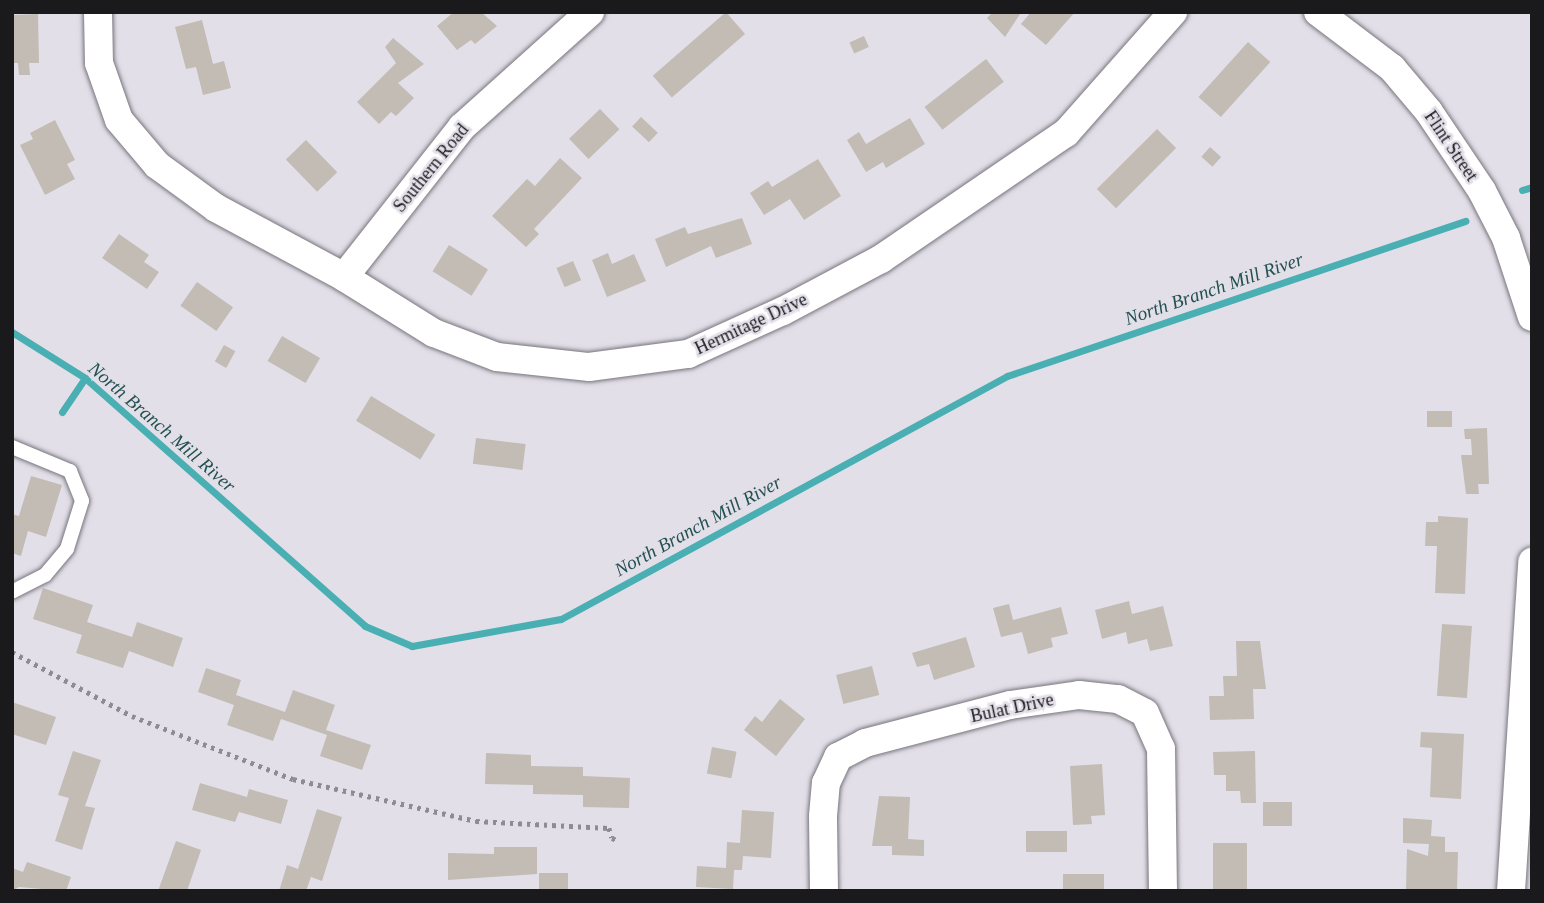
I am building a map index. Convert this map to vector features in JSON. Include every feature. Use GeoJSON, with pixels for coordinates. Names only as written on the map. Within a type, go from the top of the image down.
{"type":"FeatureCollection","features":[{"type":"Feature","properties":{"kind":"street","name":"Hermitage Drive"},"geometry":{"type":"LineString","coordinates":[[98,12],[99,63],[119,120],[157,165],[216,208],[344,277],[433,333],[498,357],[589,367],[688,354],[783,312],[881,259],[964,206],[1066,133],[1173,12]]}},
{"type":"Feature","properties":{"kind":"street","name":"Southern Road"},"geometry":{"type":"LineString","coordinates":[[344,277],[462,127],[590,12]]}},
{"type":"Feature","properties":{"kind":"street","name":"Flint Street"},"geometry":{"type":"LineString","coordinates":[[1318,12],[1392,68],[1435,122],[1506,238],[1532,317]]}},
{"type":"Feature","properties":{"kind":"street"},"geometry":{"type":"LineString","coordinates":[[1511,891],[1532,562]]}},
{"type":"Feature","properties":{"kind":"street","name":"Bulat Drive"},"geometry":{"type":"LineString","coordinates":[[824,891],[823,816],[826,783],[838,757],[865,743],[997,709],[1079,695],[1118,699],[1145,713],[1161,749],[1163,891]]}},
{"type":"Feature","properties":{"kind":"lane"},"geometry":{"type":"LineString","coordinates":[[12,447],[70,471],[82,501],[66,549],[45,575],[12,592]]}},
{"type":"Feature","properties":{"kind":"path"},"geometry":{"type":"LineString","coordinates":[[12,652],[132,716],[293,779],[476,821],[609,828],[612,838],[619,841]]}},
{"type":"Feature","properties":{"kind":"building"},"geometry":{"type":"Polygon","coordinates":[[[454,12],[481,12],[497,26],[475,44],[471,40],[457,50],[437,26],[454,12]]]}},
{"type":"Feature","properties":{"kind":"building"},"geometry":{"type":"Polygon","coordinates":[[[726,12],[745,34],[672,98],[653,76],[726,12]]]}},
{"type":"Feature","properties":{"kind":"building"},"geometry":{"type":"Polygon","coordinates":[[[993,12],[1020,14],[1005,37],[987,18],[993,12]]]}},
{"type":"Feature","properties":{"kind":"building"},"geometry":{"type":"Polygon","coordinates":[[[1031,12],[1075,12],[1046,45],[1021,24],[1031,12]]]}},
{"type":"Feature","properties":{"kind":"building"},"geometry":{"type":"Polygon","coordinates":[[[38,14],[39,63],[29,63],[30,75],[19,75],[18,63],[12,63],[12,15],[38,14]]]}},
{"type":"Feature","properties":{"kind":"building"},"geometry":{"type":"Polygon","coordinates":[[[202,20],[213,64],[224,61],[231,88],[203,95],[196,67],[186,69],[175,27],[202,20]]]}},
{"type":"Feature","properties":{"kind":"building"},"geometry":{"type":"Polygon","coordinates":[[[864,36],[869,47],[854,53],[849,43],[864,36]]]}},
{"type":"Feature","properties":{"kind":"building"},"geometry":{"type":"Polygon","coordinates":[[[393,38],[424,64],[398,83],[414,98],[396,116],[391,112],[379,124],[357,102],[396,63],[385,47],[393,38]]]}},
{"type":"Feature","properties":{"kind":"building"},"geometry":{"type":"Polygon","coordinates":[[[1248,42],[1270,62],[1221,117],[1198,97],[1248,42]]]}},
{"type":"Feature","properties":{"kind":"building"},"geometry":{"type":"Polygon","coordinates":[[[986,59],[1004,82],[942,130],[925,107],[986,59]]]}},
{"type":"Feature","properties":{"kind":"building"},"geometry":{"type":"Polygon","coordinates":[[[600,109],[619,129],[589,159],[569,139],[600,109]]]}},
{"type":"Feature","properties":{"kind":"building"},"geometry":{"type":"Polygon","coordinates":[[[641,117],[658,133],[649,142],[632,127],[641,117]]]}},
{"type":"Feature","properties":{"kind":"building"},"geometry":{"type":"Polygon","coordinates":[[[910,118],[925,144],[886,168],[883,162],[866,172],[847,140],[859,132],[866,144],[910,118]]]}},
{"type":"Feature","properties":{"kind":"building"},"geometry":{"type":"Polygon","coordinates":[[[55,120],[75,160],[67,164],[75,179],[45,195],[20,145],[33,139],[30,133],[55,120]]]}},
{"type":"Feature","properties":{"kind":"building"},"geometry":{"type":"Polygon","coordinates":[[[1157,129],[1176,148],[1116,208],[1097,189],[1157,129]]]}},
{"type":"Feature","properties":{"kind":"building"},"geometry":{"type":"Polygon","coordinates":[[[306,140],[337,172],[317,192],[286,159],[306,140]]]}},
{"type":"Feature","properties":{"kind":"building"},"geometry":{"type":"Polygon","coordinates":[[[1210,147],[1221,157],[1212,167],[1201,157],[1210,147]]]}},
{"type":"Feature","properties":{"kind":"building"},"geometry":{"type":"Polygon","coordinates":[[[560,158],[582,178],[534,229],[539,234],[526,247],[492,216],[527,179],[535,186],[560,158]]]}},
{"type":"Feature","properties":{"kind":"building"},"geometry":{"type":"Polygon","coordinates":[[[818,159],[841,196],[804,220],[790,199],[764,215],[750,193],[768,181],[772,187],[818,159]]]}},
{"type":"Feature","properties":{"kind":"building"},"geometry":{"type":"Polygon","coordinates":[[[742,218],[752,244],[716,258],[711,246],[666,267],[655,239],[685,227],[688,234],[742,218]]]}},
{"type":"Feature","properties":{"kind":"building"},"geometry":{"type":"Polygon","coordinates":[[[119,234],[149,255],[144,262],[159,272],[147,289],[102,258],[119,234]]]}},
{"type":"Feature","properties":{"kind":"building"},"geometry":{"type":"Polygon","coordinates":[[[449,245],[488,269],[472,296],[433,271],[449,245]]]}},
{"type":"Feature","properties":{"kind":"building"},"geometry":{"type":"Polygon","coordinates":[[[608,253],[612,264],[634,254],[646,281],[607,297],[592,260],[608,253]]]}},
{"type":"Feature","properties":{"kind":"building"},"geometry":{"type":"Polygon","coordinates":[[[573,261],[581,280],[565,287],[556,268],[573,261]]]}},
{"type":"Feature","properties":{"kind":"building"},"geometry":{"type":"Polygon","coordinates":[[[197,282],[233,307],[216,331],[180,306],[197,282]]]}},
{"type":"Feature","properties":{"kind":"building"},"geometry":{"type":"Polygon","coordinates":[[[282,336],[320,358],[306,383],[268,361],[282,336]]]}},
{"type":"Feature","properties":{"kind":"building"},"geometry":{"type":"Polygon","coordinates":[[[224,345],[235,351],[226,368],[215,362],[224,345]]]}},
{"type":"Feature","properties":{"kind":"building"},"geometry":{"type":"Polygon","coordinates":[[[371,396],[435,435],[420,459],[356,421],[371,396]]]}},
{"type":"Feature","properties":{"kind":"building"},"geometry":{"type":"Polygon","coordinates":[[[1427,411],[1452,411],[1452,427],[1427,427],[1427,411]]]}},
{"type":"Feature","properties":{"kind":"building"},"geometry":{"type":"Polygon","coordinates":[[[1487,428],[1489,484],[1478,484],[1479,494],[1466,494],[1461,455],[1472,455],[1471,439],[1465,439],[1464,429],[1487,428]]]}},
{"type":"Feature","properties":{"kind":"building"},"geometry":{"type":"Polygon","coordinates":[[[476,438],[526,444],[522,470],[473,464],[476,438]]]}},
{"type":"Feature","properties":{"kind":"building"},"geometry":{"type":"Polygon","coordinates":[[[31,476],[62,485],[46,537],[28,531],[21,556],[12,553],[12,514],[19,516],[31,476]]]}},
{"type":"Feature","properties":{"kind":"building"},"geometry":{"type":"Polygon","coordinates":[[[1438,516],[1468,518],[1465,594],[1435,593],[1437,546],[1425,546],[1426,522],[1438,522],[1438,516]]]}},
{"type":"Feature","properties":{"kind":"building"},"geometry":{"type":"Polygon","coordinates":[[[43,588],[93,605],[87,622],[132,637],[137,622],[183,638],[173,667],[129,651],[123,668],[76,653],[82,635],[33,619],[43,588]]]}},
{"type":"Feature","properties":{"kind":"building"},"geometry":{"type":"Polygon","coordinates":[[[1129,601],[1132,614],[1163,606],[1173,646],[1150,651],[1147,639],[1128,644],[1126,632],[1102,639],[1095,610],[1129,601]]]}},
{"type":"Feature","properties":{"kind":"building"},"geometry":{"type":"Polygon","coordinates":[[[1009,604],[1013,620],[1061,607],[1068,634],[1051,638],[1053,647],[1028,654],[1022,632],[1001,637],[993,608],[1009,604]]]}},
{"type":"Feature","properties":{"kind":"building"},"geometry":{"type":"Polygon","coordinates":[[[1442,624],[1472,626],[1467,698],[1437,696],[1442,624]]]}},
{"type":"Feature","properties":{"kind":"building"},"geometry":{"type":"Polygon","coordinates":[[[966,637],[975,667],[934,680],[929,664],[917,667],[912,653],[966,637]]]}},
{"type":"Feature","properties":{"kind":"building"},"geometry":{"type":"Polygon","coordinates":[[[1236,641],[1260,641],[1266,689],[1253,689],[1254,719],[1210,720],[1209,696],[1224,696],[1223,676],[1237,676],[1236,641]]]}},
{"type":"Feature","properties":{"kind":"building"},"geometry":{"type":"Polygon","coordinates":[[[872,666],[879,695],[843,704],[836,675],[872,666]]]}},
{"type":"Feature","properties":{"kind":"building"},"geometry":{"type":"Polygon","coordinates":[[[206,668],[241,680],[236,695],[285,712],[293,690],[335,705],[326,730],[371,745],[362,770],[320,756],[327,735],[281,719],[273,741],[227,725],[234,705],[198,692],[206,668]]]}},
{"type":"Feature","properties":{"kind":"building"},"geometry":{"type":"Polygon","coordinates":[[[780,699],[805,719],[776,756],[744,730],[755,716],[762,722],[780,699]]]}},
{"type":"Feature","properties":{"kind":"building"},"geometry":{"type":"Polygon","coordinates":[[[12,702],[56,717],[46,745],[12,734],[12,702]]]}},
{"type":"Feature","properties":{"kind":"building"},"geometry":{"type":"Polygon","coordinates":[[[1421,732],[1464,734],[1461,799],[1430,797],[1432,748],[1420,747],[1421,732]]]}},
{"type":"Feature","properties":{"kind":"building"},"geometry":{"type":"Polygon","coordinates":[[[712,747],[737,752],[731,778],[707,774],[712,747]]]}},
{"type":"Feature","properties":{"kind":"building"},"geometry":{"type":"Polygon","coordinates":[[[73,751],[101,760],[85,806],[95,808],[82,850],[55,841],[69,798],[58,795],[73,751]]]}},
{"type":"Feature","properties":{"kind":"building"},"geometry":{"type":"Polygon","coordinates":[[[1255,751],[1256,803],[1241,803],[1240,791],[1226,791],[1226,775],[1214,775],[1213,752],[1255,751]]]}},
{"type":"Feature","properties":{"kind":"building"},"geometry":{"type":"Polygon","coordinates":[[[486,753],[531,755],[531,766],[583,767],[583,776],[630,778],[629,808],[583,807],[583,795],[533,794],[533,785],[485,784],[486,753]]]}},
{"type":"Feature","properties":{"kind":"building"},"geometry":{"type":"Polygon","coordinates":[[[1102,764],[1105,815],[1091,816],[1092,824],[1073,825],[1070,766],[1102,764]]]}},
{"type":"Feature","properties":{"kind":"building"},"geometry":{"type":"Polygon","coordinates":[[[200,783],[247,797],[249,789],[288,800],[281,824],[239,812],[235,822],[192,810],[200,783]]]}},
{"type":"Feature","properties":{"kind":"building"},"geometry":{"type":"Polygon","coordinates":[[[879,796],[910,797],[908,839],[924,840],[924,856],[892,855],[892,846],[872,846],[879,796]]]}},
{"type":"Feature","properties":{"kind":"building"},"geometry":{"type":"Polygon","coordinates":[[[1263,802],[1292,802],[1292,826],[1263,826],[1263,802]]]}},
{"type":"Feature","properties":{"kind":"building"},"geometry":{"type":"Polygon","coordinates":[[[317,809],[342,817],[322,881],[311,877],[306,891],[279,891],[287,865],[298,869],[317,809]]]}},
{"type":"Feature","properties":{"kind":"building"},"geometry":{"type":"Polygon","coordinates":[[[742,810],[774,812],[771,858],[743,856],[742,870],[734,870],[733,889],[696,887],[697,866],[726,868],[727,842],[740,843],[742,810]]]}},
{"type":"Feature","properties":{"kind":"building"},"geometry":{"type":"Polygon","coordinates":[[[1403,818],[1432,820],[1431,836],[1445,837],[1445,852],[1458,852],[1457,891],[1406,889],[1407,849],[1428,856],[1429,844],[1403,843],[1403,818]]]}},
{"type":"Feature","properties":{"kind":"building"},"geometry":{"type":"Polygon","coordinates":[[[1026,831],[1067,831],[1067,852],[1026,852],[1026,831]]]}},
{"type":"Feature","properties":{"kind":"building"},"geometry":{"type":"Polygon","coordinates":[[[176,841],[201,850],[187,891],[158,891],[176,841]]]}},
{"type":"Feature","properties":{"kind":"building"},"geometry":{"type":"Polygon","coordinates":[[[1213,843],[1247,843],[1247,891],[1213,891],[1213,843]]]}},
{"type":"Feature","properties":{"kind":"building"},"geometry":{"type":"Polygon","coordinates":[[[494,847],[537,847],[537,874],[448,880],[448,853],[494,854],[494,847]]]}},
{"type":"Feature","properties":{"kind":"building"},"geometry":{"type":"Polygon","coordinates":[[[27,862],[71,877],[66,891],[19,887],[12,891],[12,868],[23,872],[27,862]]]}},
{"type":"Feature","properties":{"kind":"building"},"geometry":{"type":"Polygon","coordinates":[[[539,873],[568,873],[568,891],[539,891],[539,873]]]}},
{"type":"Feature","properties":{"kind":"building"},"geometry":{"type":"Polygon","coordinates":[[[1063,874],[1104,874],[1104,891],[1063,891],[1063,874]]]}},
{"type":"Feature","properties":{"kind":"waterway","name":"North Branch Mill River"},"geometry":{"type":"LineString","coordinates":[[1522,190],[1532,187]]}},
{"type":"Feature","properties":{"kind":"waterway","name":"North Branch Mill River"},"geometry":{"type":"LineString","coordinates":[[12,332],[85,378],[365,626],[412,646],[561,619],[1007,376],[1466,221]]}},
{"type":"Feature","properties":{"kind":"waterway"},"geometry":{"type":"LineString","coordinates":[[62,412],[85,378]]}}]}
